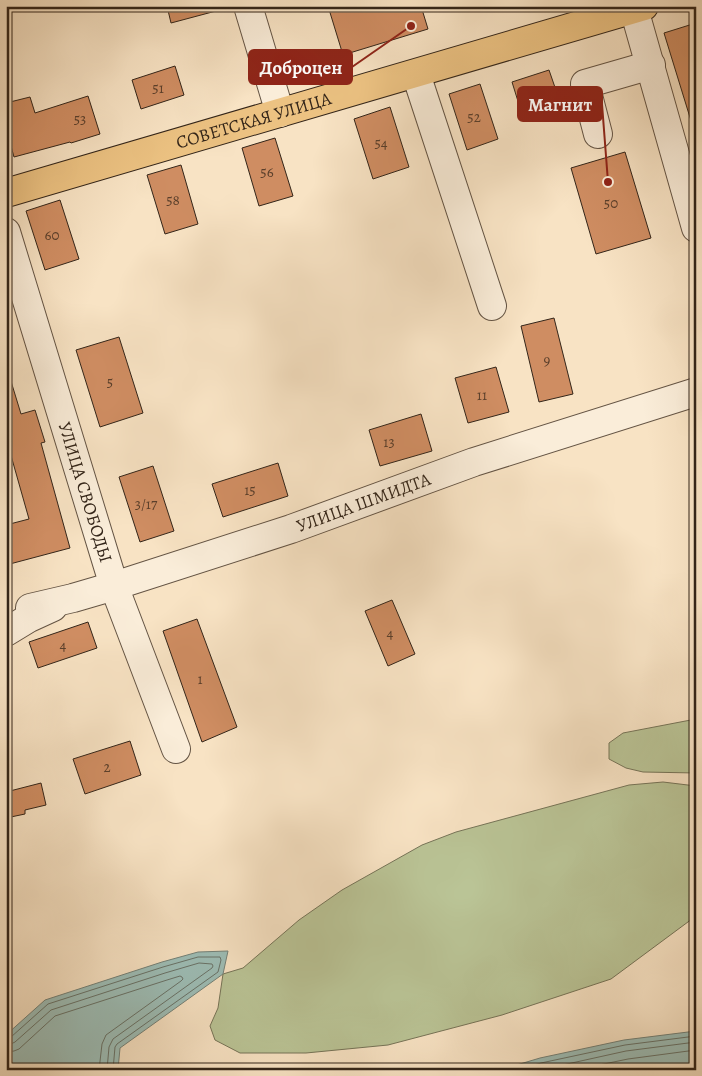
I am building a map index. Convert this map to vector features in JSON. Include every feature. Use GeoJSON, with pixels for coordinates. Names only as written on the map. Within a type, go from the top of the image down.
{"type":"FeatureCollection","features":[{"type":"Feature","properties":{"kind":"main road","name":"СОВЕТСКАЯ УЛИЦА"},"geometry":{"type":"LineString","coordinates":[[6,193],[639,8]]}},
{"type":"Feature","properties":{"kind":"street"},"geometry":{"type":"LineString","coordinates":[[248,6],[280,113]]}},
{"type":"Feature","properties":{"kind":"street"},"geometry":{"type":"LineString","coordinates":[[639,8],[651,65],[696,228]]}},
{"type":"Feature","properties":{"kind":"street"},"geometry":{"type":"LineString","coordinates":[[598,134],[585,84],[651,65]]}},
{"type":"Feature","properties":{"kind":"street"},"geometry":{"type":"LineString","coordinates":[[416,74],[492,306]]}},
{"type":"Feature","properties":{"kind":"street","name":"УЛИЦА СВОБОДЫ"},"geometry":{"type":"LineString","coordinates":[[6,232],[114,586],[176,749]]}},
{"type":"Feature","properties":{"kind":"street","name":"УЛИЦА ШМИДТА"},"geometry":{"type":"LineString","coordinates":[[30,608],[114,586],[291,528],[474,462],[696,392]]}},
{"type":"Feature","properties":{"kind":"street"},"geometry":{"type":"LineString","coordinates":[[6,632],[30,618],[73,598]]}},
{"type":"Feature","properties":{"kind":"green space"},"geometry":{"type":"Polygon","coordinates":[[[696,719],[696,773],[643,772],[626,768],[609,759],[609,743],[623,733],[696,719]]]}},
{"type":"Feature","properties":{"kind":"green space"},"geometry":{"type":"Polygon","coordinates":[[[663,782],[696,786],[696,916],[611,979],[502,1015],[388,1045],[306,1053],[240,1053],[215,1040],[210,1026],[218,1008],[223,974],[243,968],[299,920],[342,890],[422,845],[456,832],[629,785],[663,782]]]}},
{"type":"Feature","properties":{"kind":"water"},"geometry":{"type":"Polygon","coordinates":[[[228,951],[223,974],[120,1048],[118,1070],[6,1070],[6,1035],[45,1000],[198,952],[228,951]]]}},
{"type":"Feature","properties":{"kind":"water"},"geometry":{"type":"Polygon","coordinates":[[[696,1031],[696,1070],[500,1070],[540,1058],[624,1040],[696,1031]]]}},
{"type":"Feature","properties":{"kind":"building"},"geometry":{"type":"Polygon","coordinates":[[[167,6],[215,6],[216,11],[171,23],[167,6]]]}},
{"type":"Feature","properties":{"kind":"building"},"geometry":{"type":"Polygon","coordinates":[[[328,6],[421,6],[428,29],[343,55],[328,6]]]}},
{"type":"Feature","properties":{"kind":"building"},"geometry":{"type":"Polygon","coordinates":[[[696,23],[696,124],[692,124],[664,33],[696,23]]]}},
{"type":"Feature","properties":{"kind":"building"},"geometry":{"type":"Polygon","coordinates":[[[175,66],[184,95],[141,109],[132,80],[175,66]]]}},
{"type":"Feature","properties":{"kind":"building"},"geometry":{"type":"Polygon","coordinates":[[[549,70],[559,99],[521,111],[512,82],[549,70]]]}},
{"type":"Feature","properties":{"kind":"building"},"geometry":{"type":"Polygon","coordinates":[[[480,84],[498,139],[467,150],[449,94],[480,84]]]}},
{"type":"Feature","properties":{"kind":"building"},"geometry":{"type":"Polygon","coordinates":[[[88,96],[100,134],[14,157],[6,128],[6,103],[30,97],[35,113],[88,96]]]}},
{"type":"Feature","properties":{"kind":"building"},"geometry":{"type":"Polygon","coordinates":[[[390,107],[409,167],[373,179],[354,119],[390,107]]]}},
{"type":"Feature","properties":{"kind":"building"},"geometry":{"type":"Polygon","coordinates":[[[275,138],[293,196],[259,206],[242,148],[275,138]]]}},
{"type":"Feature","properties":{"kind":"building"},"geometry":{"type":"Polygon","coordinates":[[[625,152],[651,238],[596,254],[571,168],[625,152]]]}},
{"type":"Feature","properties":{"kind":"building"},"geometry":{"type":"Polygon","coordinates":[[[181,165],[198,224],[165,234],[147,175],[181,165]]]}},
{"type":"Feature","properties":{"kind":"building"},"geometry":{"type":"Polygon","coordinates":[[[60,200],[79,259],[45,270],[26,211],[60,200]]]}},
{"type":"Feature","properties":{"kind":"building"},"geometry":{"type":"Polygon","coordinates":[[[554,318],[573,394],[539,402],[521,326],[554,318]]]}},
{"type":"Feature","properties":{"kind":"building"},"geometry":{"type":"Polygon","coordinates":[[[119,337],[143,413],[100,427],[76,350],[119,337]]]}},
{"type":"Feature","properties":{"kind":"building"},"geometry":{"type":"Polygon","coordinates":[[[496,367],[509,412],[468,423],[455,378],[496,367]]]}},
{"type":"Feature","properties":{"kind":"building"},"geometry":{"type":"Polygon","coordinates":[[[10,378],[21,414],[35,410],[45,442],[41,443],[70,548],[6,565],[6,525],[29,519],[10,452],[6,454],[6,379],[10,378]]]}},
{"type":"Feature","properties":{"kind":"building"},"geometry":{"type":"Polygon","coordinates":[[[421,414],[432,451],[380,466],[369,430],[421,414]]]}},
{"type":"Feature","properties":{"kind":"building"},"geometry":{"type":"Polygon","coordinates":[[[278,463],[288,496],[223,517],[212,484],[278,463]]]}},
{"type":"Feature","properties":{"kind":"building"},"geometry":{"type":"Polygon","coordinates":[[[153,466],[174,531],[140,542],[119,477],[153,466]]]}},
{"type":"Feature","properties":{"kind":"building"},"geometry":{"type":"Polygon","coordinates":[[[392,600],[415,654],[388,666],[365,611],[392,600]]]}},
{"type":"Feature","properties":{"kind":"building"},"geometry":{"type":"Polygon","coordinates":[[[197,619],[237,727],[202,742],[163,631],[197,619]]]}},
{"type":"Feature","properties":{"kind":"building"},"geometry":{"type":"Polygon","coordinates":[[[88,622],[97,648],[38,668],[29,642],[88,622]]]}},
{"type":"Feature","properties":{"kind":"building"},"geometry":{"type":"Polygon","coordinates":[[[130,741],[141,775],[85,794],[73,759],[130,741]]]}},
{"type":"Feature","properties":{"kind":"building"},"geometry":{"type":"Polygon","coordinates":[[[41,783],[46,805],[25,810],[25,814],[6,818],[6,792],[41,783]]]}},
{"type":"Feature","properties":{"kind":"place","name":"Доброцен"},"geometry":{"type":"Point","coordinates":[411,26]}},
{"type":"Feature","properties":{"kind":"place","name":"Магнит"},"geometry":{"type":"Point","coordinates":[608,182]}}]}
